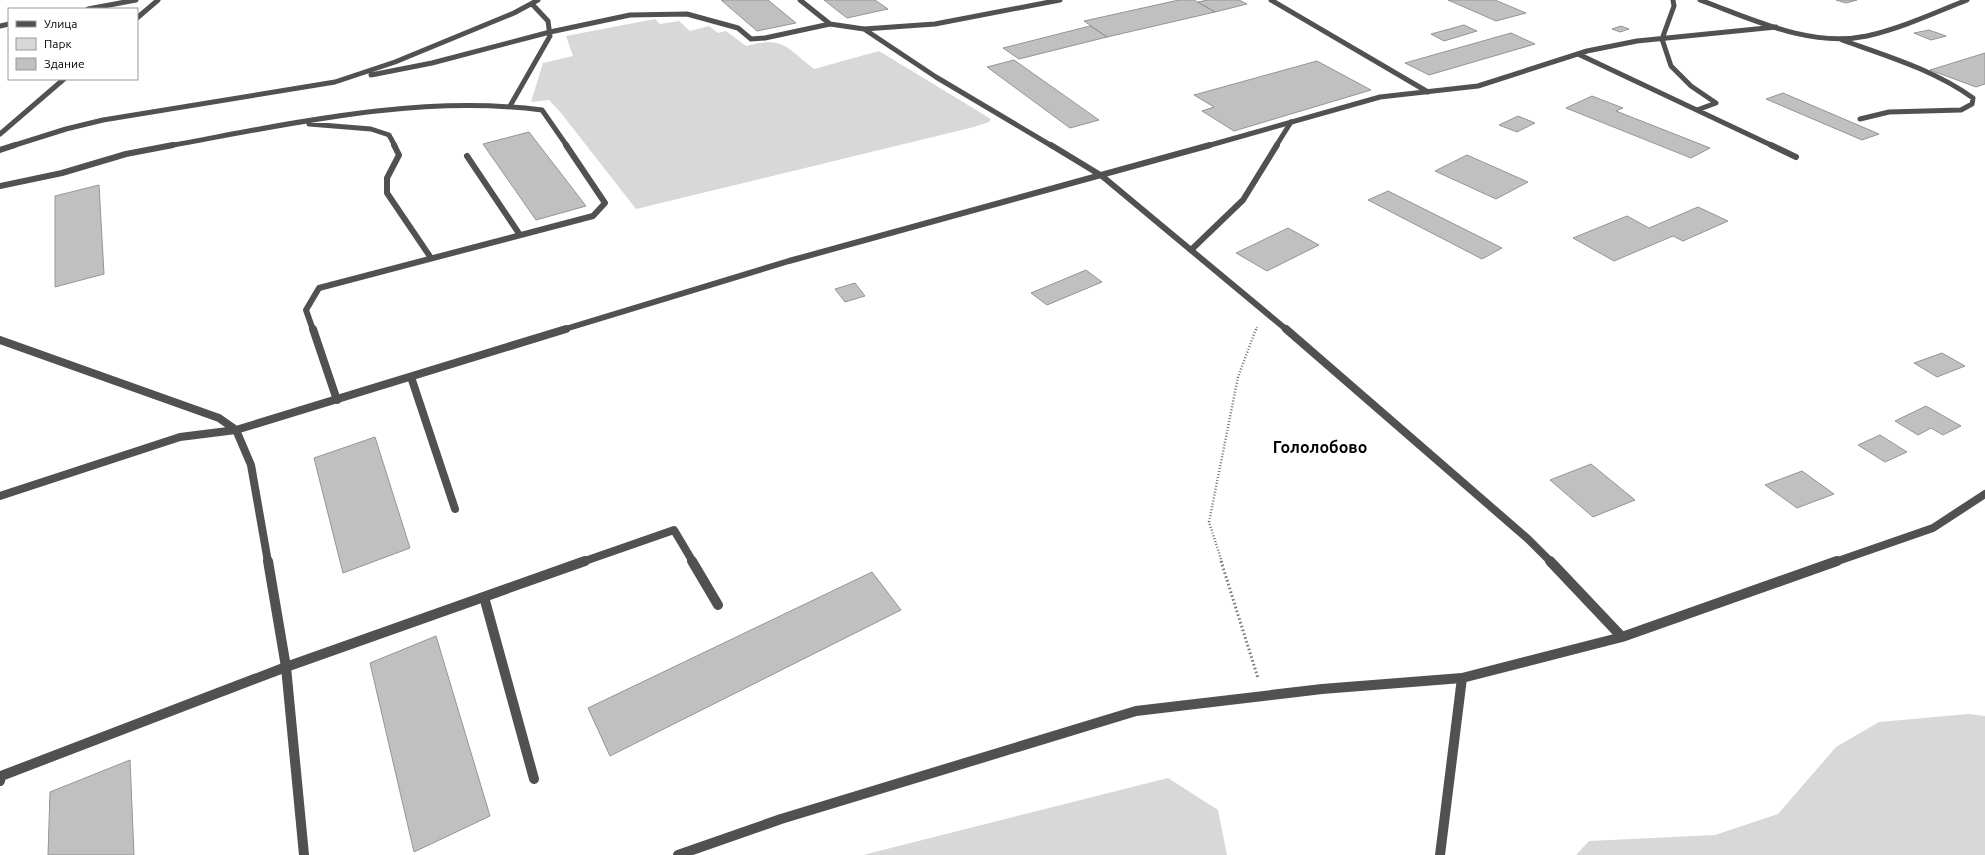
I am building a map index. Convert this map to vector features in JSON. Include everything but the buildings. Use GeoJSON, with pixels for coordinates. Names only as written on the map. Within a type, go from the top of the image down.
{"type":"FeatureCollection","features":[{"type":"Feature","properties":{"kind":"street"},"geometry":{"type":"LineString","coordinates":[[93,8],[136,0]]}},
{"type":"Feature","properties":{"kind":"street"},"geometry":{"type":"LineString","coordinates":[[138,17],[158,0]]}},
{"type":"Feature","properties":{"kind":"street"},"geometry":{"type":"LineString","coordinates":[[335,82],[395,62],[514,13],[538,0]]}},
{"type":"Feature","properties":{"kind":"street"},"geometry":{"type":"LineString","coordinates":[[800,0],[830,24]]}},
{"type":"Feature","properties":{"kind":"street"},"geometry":{"type":"LineString","coordinates":[[0,150],[66,129],[103,120],[335,82],[432,63],[550,32],[630,15],[687,14],[738,28],[751,39],[765,38],[830,24],[864,30],[935,24],[1060,0]]}},
{"type":"Feature","properties":{"kind":"street"},"geometry":{"type":"LineString","coordinates":[[1271,0],[1428,92]]}},
{"type":"Feature","properties":{"kind":"street"},"geometry":{"type":"LineString","coordinates":[[1673,0],[1674,6],[1662,39],[1671,66],[1691,86],[1716,103],[1697,110]]}},
{"type":"Feature","properties":{"kind":"street"},"geometry":{"type":"LineString","coordinates":[[1700,0],[1776,28],[1836,38],[1852,38],[1882,32],[1967,0]]}},
{"type":"Feature","properties":{"kind":"street"},"geometry":{"type":"LineString","coordinates":[[510,106],[550,36],[548,21],[532,4]]}},
{"type":"Feature","properties":{"kind":"street"},"geometry":{"type":"LineString","coordinates":[[0,496],[180,437],[236,430],[789,262],[1102,176],[1380,97],[1478,86],[1578,54],[1630,43],[1776,28]]}},
{"type":"Feature","properties":{"kind":"street"},"geometry":{"type":"LineString","coordinates":[[864,30],[936,77],[1102,176],[1264,311],[1528,538],[1622,637]]}},
{"type":"Feature","properties":{"kind":"street"},"geometry":{"type":"LineString","coordinates":[[1836,38],[1933,75],[1960,88],[1973,98],[1972,104],[1961,110],[1889,112],[1860,119]]}},
{"type":"Feature","properties":{"kind":"street"},"geometry":{"type":"LineString","coordinates":[[1578,54],[1796,157]]}},
{"type":"Feature","properties":{"kind":"street"},"geometry":{"type":"LineString","coordinates":[[0,134],[63,80]]}},
{"type":"Feature","properties":{"kind":"street"},"geometry":{"type":"LineString","coordinates":[[0,186],[62,173],[126,154],[294,123],[372,112],[437,106],[510,106],[542,110],[605,203],[593,216],[319,288],[306,310],[337,400]]}},
{"type":"Feature","properties":{"kind":"street"},"geometry":{"type":"LineString","coordinates":[[1191,250],[1243,200],[1291,122]]}},
{"type":"Feature","properties":{"kind":"street"},"geometry":{"type":"LineString","coordinates":[[294,123],[371,129],[389,135],[399,155],[387,178],[387,193],[431,258]]}},
{"type":"Feature","properties":{"kind":"street"},"geometry":{"type":"LineString","coordinates":[[467,156],[520,235]]}},
{"type":"Feature","properties":{"kind":"street"},"geometry":{"type":"LineString","coordinates":[[0,340],[218,418],[236,430],[251,465],[286,667],[304,855]]}},
{"type":"Feature","properties":{"kind":"street"},"geometry":{"type":"LineString","coordinates":[[411,377],[455,509]]}},
{"type":"Feature","properties":{"kind":"street"},"geometry":{"type":"LineString","coordinates":[[678,855],[780,819],[1136,710],[1322,689],[1462,678],[1622,637],[1933,528],[1985,494]]}},
{"type":"Feature","properties":{"kind":"street"},"geometry":{"type":"LineString","coordinates":[[0,781],[0,776],[286,667],[674,530],[718,605]]}},
{"type":"Feature","properties":{"kind":"street"},"geometry":{"type":"LineString","coordinates":[[484,597],[534,779]]}},
{"type":"Feature","properties":{"kind":"street"},"geometry":{"type":"LineString","coordinates":[[1440,855],[1462,678]]}},
{"type":"Feature","properties":{"kind":"path"},"geometry":{"type":"LineString","coordinates":[[1264,311],[1238,377],[1209,522],[1264,696]]}},
{"type":"Feature","properties":{"kind":"green space"},"geometry":{"type":"Polygon","coordinates":[[[655,19],[660,24],[679,21],[690,31],[709,26],[718,33],[726,31],[746,46],[768,42],[776,43],[790,49],[814,69],[879,51],[991,119],[989,122],[974,127],[636,209],[561,113],[549,100],[531,102],[543,63],[573,56],[566,36],[655,19]]]}},
{"type":"Feature","properties":{"kind":"green space"},"geometry":{"type":"Polygon","coordinates":[[[1968,714],[1985,716],[1985,855],[1576,855],[1589,841],[1715,835],[1778,814],[1836,747],[1879,722],[1968,714]]]}},
{"type":"Feature","properties":{"kind":"green space"},"geometry":{"type":"Polygon","coordinates":[[[1168,778],[1218,810],[1227,855],[863,855],[1168,778]]]}},
{"type":"Feature","properties":{"kind":"district","name":"Гололобово"},"geometry":{"type":"Point","coordinates":[1320,447]}}]}
